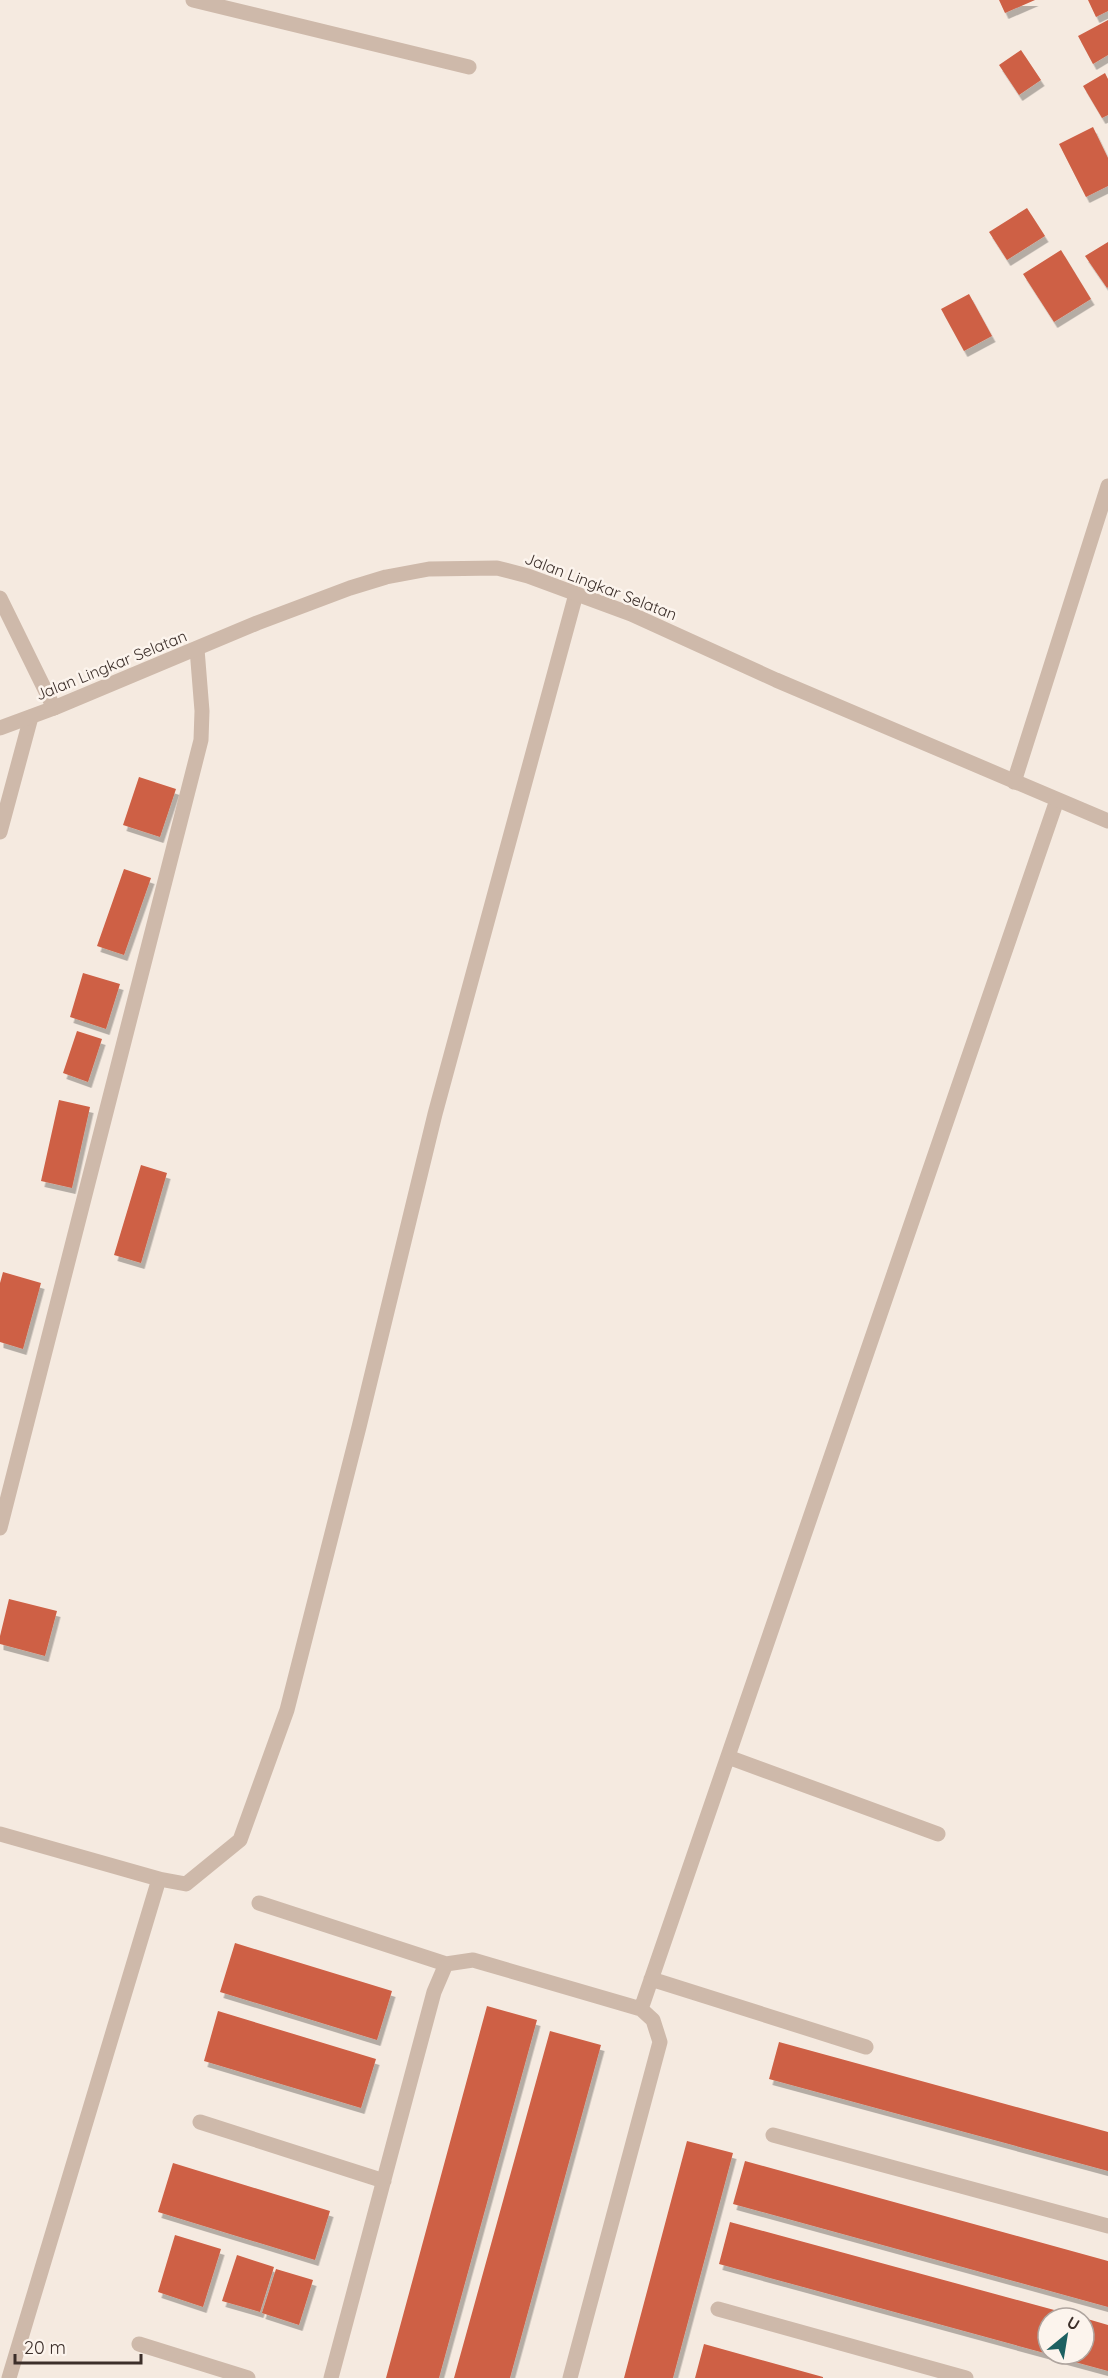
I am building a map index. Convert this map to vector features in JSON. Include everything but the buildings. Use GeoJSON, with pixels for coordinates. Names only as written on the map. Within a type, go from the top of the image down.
{"type":"FeatureCollection","features":[{"type":"Feature","properties":{"kind":"street"},"geometry":{"type":"LineString","coordinates":[[193,0],[468,67]]}},
{"type":"Feature","properties":{"kind":"street"},"geometry":{"type":"LineString","coordinates":[[1014,782],[1108,486]]}},
{"type":"Feature","properties":{"kind":"street","name":"Jalan Lingkar Selatan"},"geometry":{"type":"LineString","coordinates":[[0,728],[54,708],[257,623],[350,588],[386,577],[429,569],[497,568],[528,576],[631,614],[776,680],[1108,821]]}},
{"type":"Feature","properties":{"kind":"street"},"geometry":{"type":"LineString","coordinates":[[0,1834],[159,1879],[186,1884],[240,1840],[287,1710],[435,1114],[576,594]]}},
{"type":"Feature","properties":{"kind":"street"},"geometry":{"type":"LineString","coordinates":[[0,598],[54,708]]}},
{"type":"Feature","properties":{"kind":"street"},"geometry":{"type":"LineString","coordinates":[[0,1528],[201,740],[202,711],[197,649]]}},
{"type":"Feature","properties":{"kind":"street"},"geometry":{"type":"LineString","coordinates":[[0,832],[31,717]]}},
{"type":"Feature","properties":{"kind":"street"},"geometry":{"type":"LineString","coordinates":[[641,2009],[1057,800]]}},
{"type":"Feature","properties":{"kind":"street"},"geometry":{"type":"LineString","coordinates":[[728,1757],[938,1834]]}},
{"type":"Feature","properties":{"kind":"street"},"geometry":{"type":"LineString","coordinates":[[9,2378],[159,1879]]}},
{"type":"Feature","properties":{"kind":"street"},"geometry":{"type":"LineString","coordinates":[[259,1903],[446,1964],[473,1960],[641,2009],[653,2020],[660,2042],[570,2378]]}},
{"type":"Feature","properties":{"kind":"street"},"geometry":{"type":"LineString","coordinates":[[332,2378],[434,1992],[446,1964]]}},
{"type":"Feature","properties":{"kind":"street"},"geometry":{"type":"LineString","coordinates":[[651,1979],[866,2047]]}},
{"type":"Feature","properties":{"kind":"street"},"geometry":{"type":"LineString","coordinates":[[200,2122],[384,2181]]}},
{"type":"Feature","properties":{"kind":"street"},"geometry":{"type":"LineString","coordinates":[[773,2135],[1108,2226]]}},
{"type":"Feature","properties":{"kind":"street"},"geometry":{"type":"LineString","coordinates":[[718,2309],[966,2378]]}},
{"type":"Feature","properties":{"kind":"street"},"geometry":{"type":"LineString","coordinates":[[139,2344],[248,2378]]}}]}
